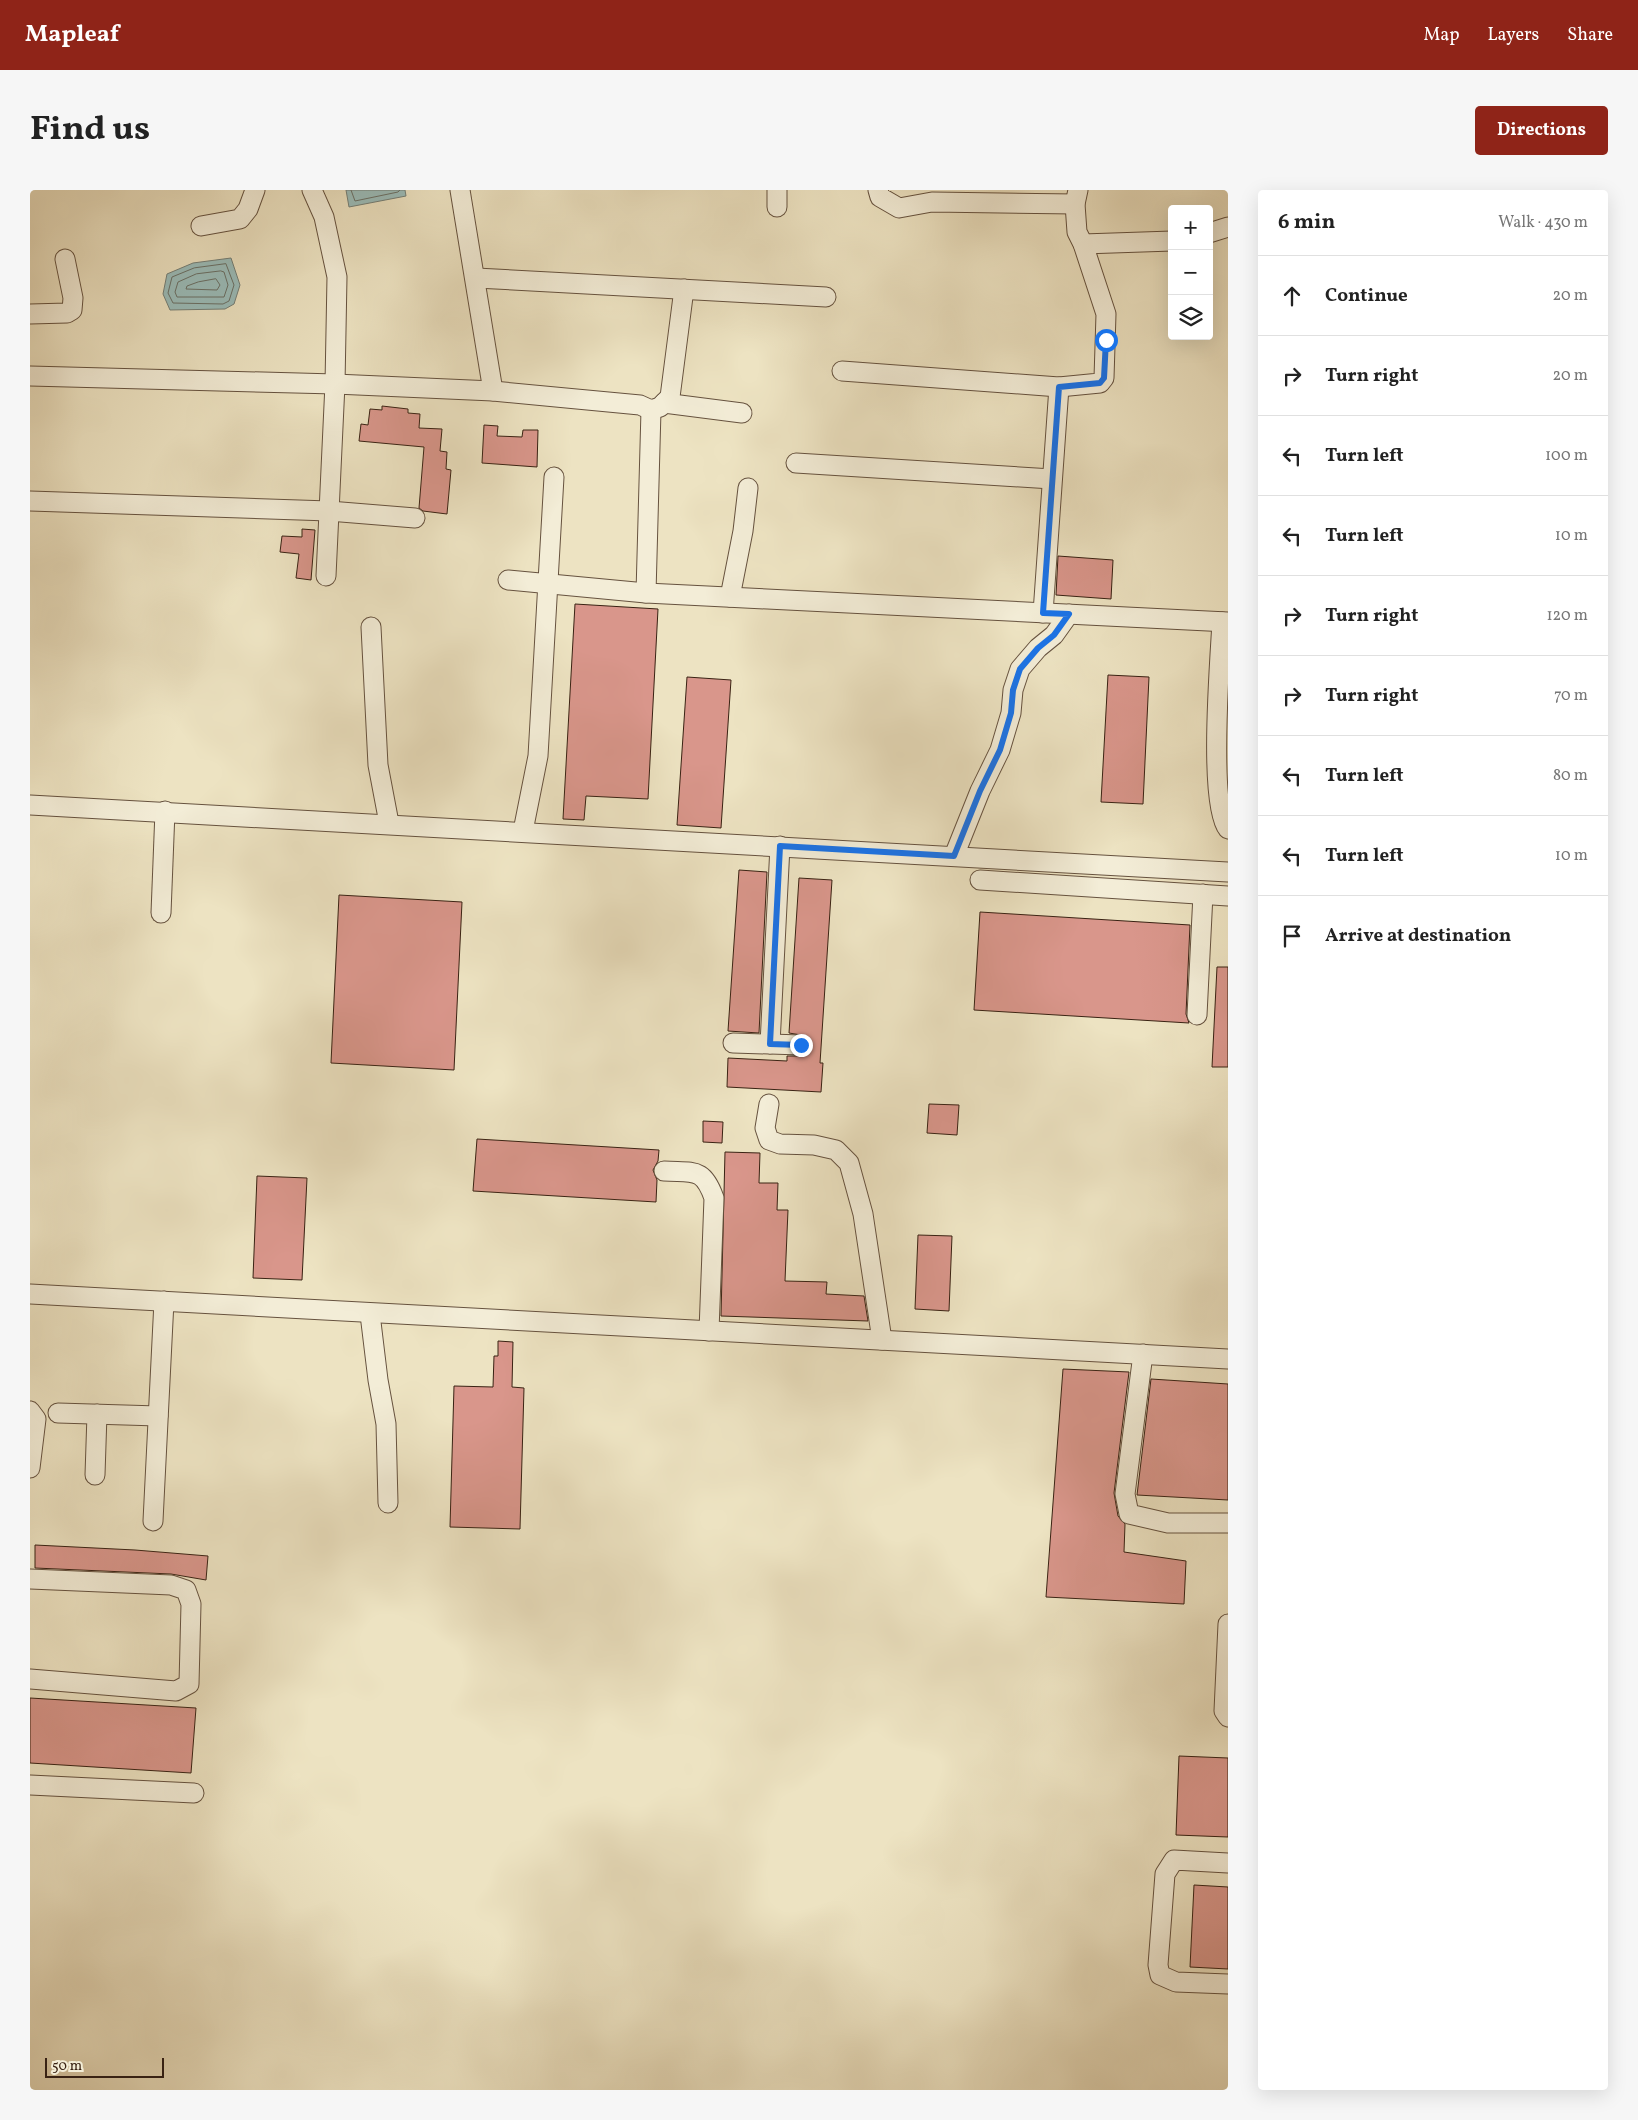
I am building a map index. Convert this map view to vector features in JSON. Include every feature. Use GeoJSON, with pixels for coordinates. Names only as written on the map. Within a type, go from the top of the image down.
{"type":"FeatureCollection","features":[{"type":"Feature","properties":{"kind":"street"},"geometry":{"type":"LineString","coordinates":[[201,226],[240,219],[248,208],[255,190]]}},
{"type":"Feature","properties":{"kind":"street"},"geometry":{"type":"LineString","coordinates":[[312,190],[324,217],[337,277],[335,384],[326,576]]}},
{"type":"Feature","properties":{"kind":"street"},"geometry":{"type":"LineString","coordinates":[[460,190],[476,278],[493,391]]}},
{"type":"Feature","properties":{"kind":"street"},"geometry":{"type":"LineString","coordinates":[[842,371],[1059,387],[1100,383],[1104,378],[1106,314],[1083,244],[1077,232],[1076,197],[932,202],[899,208],[880,197],[878,190]]}},
{"type":"Feature","properties":{"kind":"street"},"geometry":{"type":"LineString","coordinates":[[1213,232],[1228,228]]}},
{"type":"Feature","properties":{"kind":"street"},"geometry":{"type":"LineString","coordinates":[[1083,244],[1168,241]]}},
{"type":"Feature","properties":{"kind":"street"},"geometry":{"type":"LineString","coordinates":[[30,314],[66,313],[72,310],[73,298],[65,259]]}},
{"type":"Feature","properties":{"kind":"street"},"geometry":{"type":"LineString","coordinates":[[476,278],[826,297]]}},
{"type":"Feature","properties":{"kind":"street"},"geometry":{"type":"LineString","coordinates":[[646,593],[658,406],[670,397],[684,289]]}},
{"type":"Feature","properties":{"kind":"street"},"geometry":{"type":"LineString","coordinates":[[30,376],[335,384],[493,391],[742,414]]}},
{"type":"Feature","properties":{"kind":"street"},"geometry":{"type":"LineString","coordinates":[[1043,613],[1059,387]]}},
{"type":"Feature","properties":{"kind":"street"},"geometry":{"type":"LineString","coordinates":[[796,463],[1052,479]]}},
{"type":"Feature","properties":{"kind":"street"},"geometry":{"type":"LineString","coordinates":[[523,831],[538,756],[554,477]]}},
{"type":"Feature","properties":{"kind":"street"},"geometry":{"type":"LineString","coordinates":[[730,597],[743,531],[748,488]]}},
{"type":"Feature","properties":{"kind":"street"},"geometry":{"type":"LineString","coordinates":[[30,501],[329,511],[415,518]]}},
{"type":"Feature","properties":{"kind":"street"},"geometry":{"type":"LineString","coordinates":[[508,580],[646,593],[1225,622],[1216,750],[1218,793],[1223,824],[1228,829]]}},
{"type":"Feature","properties":{"kind":"street"},"geometry":{"type":"LineString","coordinates":[[954,856],[980,791],[1000,750],[1011,713],[1013,690],[1020,669],[1038,648],[1054,635],[1069,614]]}},
{"type":"Feature","properties":{"kind":"street"},"geometry":{"type":"LineString","coordinates":[[371,627],[378,765],[389,824]]}},
{"type":"Feature","properties":{"kind":"street"},"geometry":{"type":"LineString","coordinates":[[30,805],[523,831],[1228,872]]}},
{"type":"Feature","properties":{"kind":"street"},"geometry":{"type":"LineString","coordinates":[[161,913],[165,811]]}},
{"type":"Feature","properties":{"kind":"street"},"geometry":{"type":"LineString","coordinates":[[770,1044],[780,846]]}},
{"type":"Feature","properties":{"kind":"street"},"geometry":{"type":"LineString","coordinates":[[980,880],[1228,896]]}},
{"type":"Feature","properties":{"kind":"street"},"geometry":{"type":"LineString","coordinates":[[1197,1015],[1203,894]]}},
{"type":"Feature","properties":{"kind":"street"},"geometry":{"type":"LineString","coordinates":[[733,1042],[801,1045]]}},
{"type":"Feature","properties":{"kind":"street"},"geometry":{"type":"LineString","coordinates":[[769,1104],[765,1128],[769,1140],[780,1144],[814,1145],[836,1150],[849,1163],[863,1214],[882,1340]]}},
{"type":"Feature","properties":{"kind":"street"},"geometry":{"type":"LineString","coordinates":[[664,1171],[700,1174],[708,1182],[714,1198],[709,1331]]}},
{"type":"Feature","properties":{"kind":"street"},"geometry":{"type":"LineString","coordinates":[[30,1294],[370,1314],[1228,1359]]}},
{"type":"Feature","properties":{"kind":"street"},"geometry":{"type":"LineString","coordinates":[[153,1521],[164,1301]]}},
{"type":"Feature","properties":{"kind":"street"},"geometry":{"type":"LineString","coordinates":[[370,1314],[378,1380],[386,1424],[388,1503]]}},
{"type":"Feature","properties":{"kind":"street"},"geometry":{"type":"LineString","coordinates":[[1143,1354],[1125,1494],[1129,1514],[1168,1522],[1228,1523]]}},
{"type":"Feature","properties":{"kind":"street"},"geometry":{"type":"LineString","coordinates":[[30,1412],[36,1419],[30,1468]]}},
{"type":"Feature","properties":{"kind":"street"},"geometry":{"type":"LineString","coordinates":[[58,1413],[158,1416]]}},
{"type":"Feature","properties":{"kind":"street"},"geometry":{"type":"LineString","coordinates":[[95,1474],[97,1414]]}},
{"type":"Feature","properties":{"kind":"street"},"geometry":{"type":"LineString","coordinates":[[30,1579],[171,1585],[186,1590],[191,1604],[189,1684],[176,1691],[30,1679]]}},
{"type":"Feature","properties":{"kind":"street"},"geometry":{"type":"LineString","coordinates":[[1228,1624],[1224,1711],[1228,1717]]}},
{"type":"Feature","properties":{"kind":"street"},"geometry":{"type":"LineString","coordinates":[[30,1785],[194,1794]]}},
{"type":"Feature","properties":{"kind":"street"},"geometry":{"type":"LineString","coordinates":[[1228,1863],[1174,1860],[1165,1874],[1158,1965],[1160,1976],[1176,1982],[1228,1984]]}},
{"type":"Feature","properties":{"kind":"water"},"geometry":{"type":"Polygon","coordinates":[[[346,190],[405,190],[406,196],[349,207],[346,190]]]}},
{"type":"Feature","properties":{"kind":"water"},"geometry":{"type":"Polygon","coordinates":[[[231,258],[240,285],[234,304],[225,309],[170,310],[163,294],[167,274],[193,263],[231,258]]]}},
{"type":"Feature","properties":{"kind":"building"},"geometry":{"type":"Polygon","coordinates":[[[382,406],[408,409],[408,413],[420,414],[419,428],[442,429],[440,451],[447,452],[446,469],[451,470],[447,514],[423,511],[419,508],[424,447],[359,441],[361,424],[368,425],[370,409],[382,410],[382,406]]]}},
{"type":"Feature","properties":{"kind":"building"},"geometry":{"type":"Polygon","coordinates":[[[484,425],[498,426],[497,436],[522,437],[523,430],[538,430],[537,467],[482,463],[484,425]]]}},
{"type":"Feature","properties":{"kind":"building"},"geometry":{"type":"Polygon","coordinates":[[[302,529],[315,530],[311,580],[296,578],[299,554],[280,552],[282,536],[302,537],[302,529]]]}},
{"type":"Feature","properties":{"kind":"building"},"geometry":{"type":"Polygon","coordinates":[[[1058,556],[1113,560],[1111,599],[1056,595],[1058,556]]]}},
{"type":"Feature","properties":{"kind":"building"},"geometry":{"type":"Polygon","coordinates":[[[575,604],[658,609],[648,799],[586,796],[584,820],[563,819],[575,604]]]}},
{"type":"Feature","properties":{"kind":"building"},"geometry":{"type":"Polygon","coordinates":[[[1108,675],[1149,677],[1143,804],[1101,802],[1108,675]]]}},
{"type":"Feature","properties":{"kind":"building"},"geometry":{"type":"Polygon","coordinates":[[[687,677],[731,680],[721,828],[677,825],[687,677]]]}},
{"type":"Feature","properties":{"kind":"building"},"geometry":{"type":"Polygon","coordinates":[[[739,870],[767,872],[759,1033],[728,1031],[739,870]]]}},
{"type":"Feature","properties":{"kind":"building"},"geometry":{"type":"Polygon","coordinates":[[[799,878],[832,880],[820,1063],[823,1063],[821,1092],[727,1087],[728,1058],[787,1061],[787,1056],[801,1056],[811,1050],[812,1045],[807,1036],[789,1033],[799,878]]]}},
{"type":"Feature","properties":{"kind":"building"},"geometry":{"type":"Polygon","coordinates":[[[339,895],[462,902],[454,1070],[331,1063],[339,895]]]}},
{"type":"Feature","properties":{"kind":"building"},"geometry":{"type":"Polygon","coordinates":[[[980,912],[1190,925],[1186,1014],[1189,1023],[974,1010],[980,912]]]}},
{"type":"Feature","properties":{"kind":"building"},"geometry":{"type":"Polygon","coordinates":[[[1217,967],[1228,967],[1228,1067],[1212,1067],[1217,967]]]}},
{"type":"Feature","properties":{"kind":"building"},"geometry":{"type":"Polygon","coordinates":[[[929,1104],[959,1105],[957,1135],[927,1133],[929,1104]]]}},
{"type":"Feature","properties":{"kind":"building"},"geometry":{"type":"Polygon","coordinates":[[[703,1121],[723,1122],[722,1143],[703,1142],[703,1121]]]}},
{"type":"Feature","properties":{"kind":"building"},"geometry":{"type":"Polygon","coordinates":[[[477,1139],[659,1150],[658,1161],[653,1170],[657,1180],[656,1202],[473,1191],[477,1139]]]}},
{"type":"Feature","properties":{"kind":"building"},"geometry":{"type":"Polygon","coordinates":[[[725,1152],[760,1153],[759,1183],[778,1183],[777,1210],[788,1210],[785,1281],[827,1282],[826,1294],[864,1296],[868,1321],[721,1316],[725,1152]]]}},
{"type":"Feature","properties":{"kind":"building"},"geometry":{"type":"Polygon","coordinates":[[[257,1176],[307,1178],[302,1280],[253,1278],[257,1176]]]}},
{"type":"Feature","properties":{"kind":"building"},"geometry":{"type":"Polygon","coordinates":[[[918,1235],[952,1236],[949,1311],[915,1309],[918,1235]]]}},
{"type":"Feature","properties":{"kind":"building"},"geometry":{"type":"Polygon","coordinates":[[[498,1341],[513,1342],[512,1387],[524,1388],[520,1529],[450,1527],[454,1386],[493,1387],[494,1356],[498,1356],[498,1341]]]}},
{"type":"Feature","properties":{"kind":"building"},"geometry":{"type":"Polygon","coordinates":[[[1063,1369],[1129,1372],[1114,1493],[1118,1516],[1125,1524],[1124,1552],[1186,1561],[1184,1604],[1046,1597],[1063,1369]]]}},
{"type":"Feature","properties":{"kind":"building"},"geometry":{"type":"Polygon","coordinates":[[[1151,1379],[1228,1384],[1228,1500],[1137,1495],[1151,1379]]]}},
{"type":"Feature","properties":{"kind":"building"},"geometry":{"type":"Polygon","coordinates":[[[35,1545],[208,1556],[206,1580],[171,1574],[35,1568],[35,1545]]]}},
{"type":"Feature","properties":{"kind":"building"},"geometry":{"type":"Polygon","coordinates":[[[30,1698],[196,1708],[191,1773],[30,1763],[30,1698]]]}},
{"type":"Feature","properties":{"kind":"building"},"geometry":{"type":"Polygon","coordinates":[[[1179,1756],[1228,1758],[1228,1837],[1176,1835],[1179,1756]]]}},
{"type":"Feature","properties":{"kind":"building"},"geometry":{"type":"Polygon","coordinates":[[[1194,1885],[1228,1887],[1228,1969],[1190,1967],[1194,1885]]]}},
{"type":"Feature","properties":{"kind":"route"},"geometry":{"type":"LineString","coordinates":[[801,1045],[770,1044],[780,846],[954,856],[980,791],[1000,750],[1011,713],[1013,690],[1020,669],[1038,648],[1054,635],[1069,614],[1043,613],[1059,387],[1100,383],[1104,378],[1106,340]]}}]}
